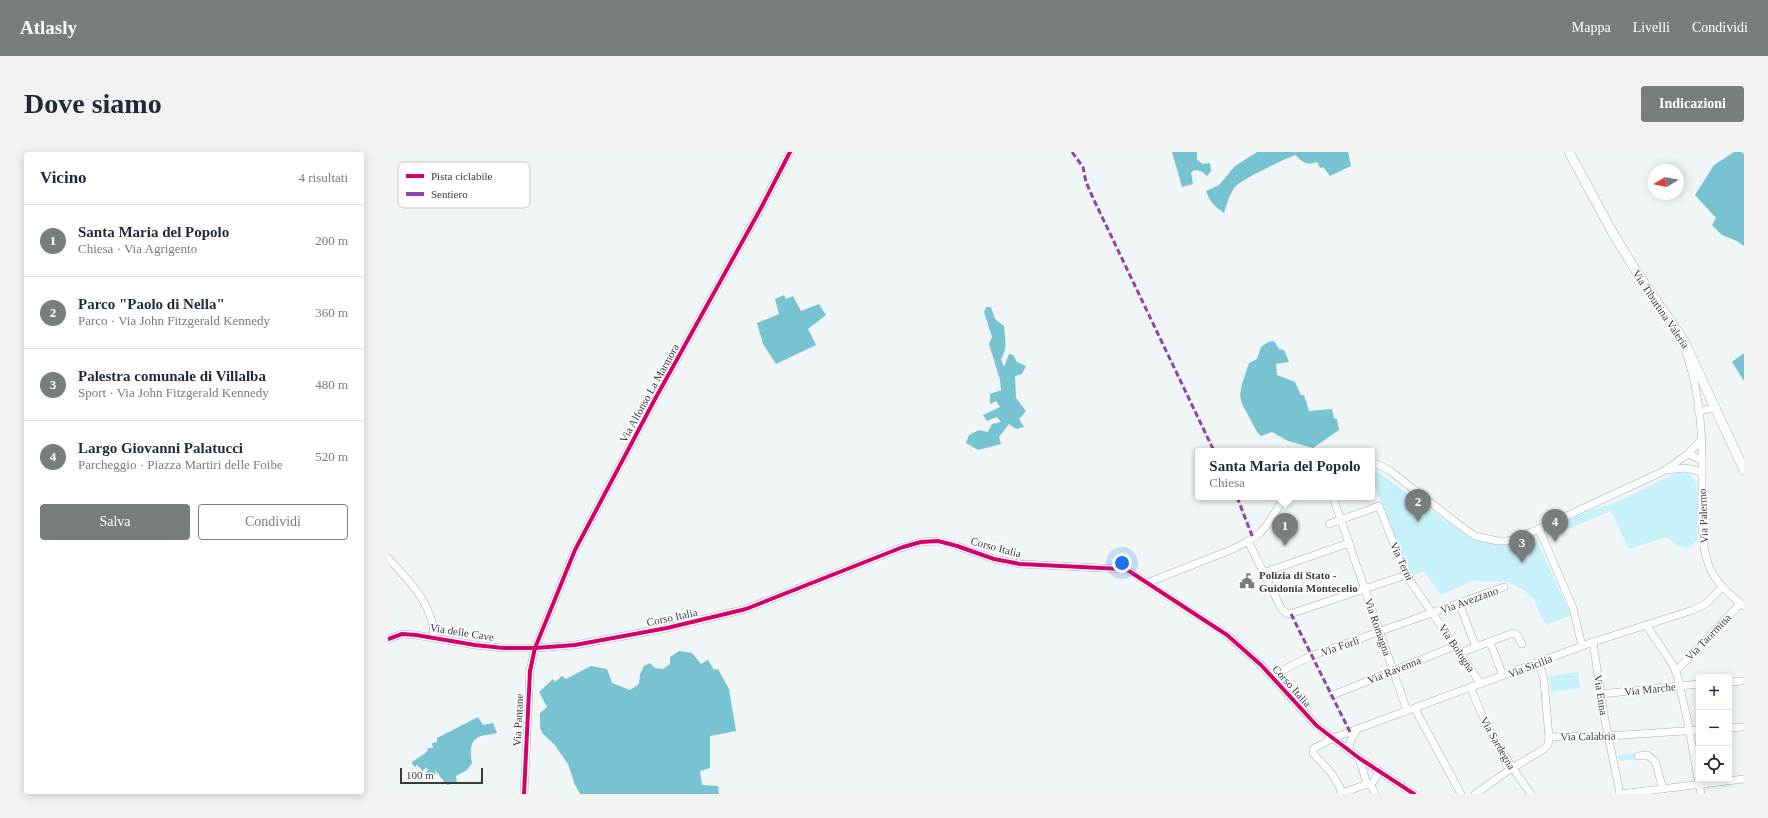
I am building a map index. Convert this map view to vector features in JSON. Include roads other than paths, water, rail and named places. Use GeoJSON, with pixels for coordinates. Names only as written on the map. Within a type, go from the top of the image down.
{"type":"FeatureCollection","features":[{"type":"Feature","properties":{"kind":"main road","name":"Via Tiburtina Valeria"},"geometry":{"type":"LineString","coordinates":[[1569,152],[1614,235],[1689,350],[1714,408],[1744,470]]}},
{"type":"Feature","properties":{"kind":"street","name":"Via Alfonso La Marmora"},"geometry":{"type":"LineString","coordinates":[[535,648],[575,550],[655,399],[761,208],[790,152]]}},
{"type":"Feature","properties":{"kind":"street","name":"Via Palermo"},"geometry":{"type":"LineString","coordinates":[[1674,327],[1687,357],[1698,411],[1702,440],[1703,534],[1705,551],[1710,570],[1722,587],[1742,605]]}},
{"type":"Feature","properties":{"kind":"street"},"geometry":{"type":"LineString","coordinates":[[1698,411],[1714,408]]}},
{"type":"Feature","properties":{"kind":"street"},"geometry":{"type":"LineString","coordinates":[[1375,464],[1392,472],[1458,524],[1479,537],[1495,541],[1507,541],[1539,529],[1664,471],[1688,454],[1702,440]]}},
{"type":"Feature","properties":{"kind":"street"},"geometry":{"type":"LineString","coordinates":[[1688,454],[1702,460]]}},
{"type":"Feature","properties":{"kind":"street"},"geometry":{"type":"LineString","coordinates":[[1664,471],[1685,468],[1702,472]]}},
{"type":"Feature","properties":{"kind":"street"},"geometry":{"type":"LineString","coordinates":[[1147,583],[1233,549],[1248,541],[1265,528],[1283,500]]}},
{"type":"Feature","properties":{"kind":"street","name":"Via Romagna"},"geometry":{"type":"LineString","coordinates":[[1334,500],[1407,711]]}},
{"type":"Feature","properties":{"kind":"street","name":"Via Terni"},"geometry":{"type":"LineString","coordinates":[[1342,519],[1379,506],[1406,575],[1433,613]]}},
{"type":"Feature","properties":{"kind":"street"},"geometry":{"type":"LineString","coordinates":[[1329,524],[1342,519]]}},
{"type":"Feature","properties":{"kind":"street"},"geometry":{"type":"LineString","coordinates":[[1539,529],[1573,608],[1582,646]]}},
{"type":"Feature","properties":{"kind":"street","name":"Corso Italia"},"geometry":{"type":"LineString","coordinates":[[535,648],[575,645],[667,628],[727,614],[766,602],[898,548],[926,541],[946,542],[994,559],[1024,564],[1124,570],[1147,583],[1221,631],[1248,653],[1271,676],[1308,718],[1349,751],[1414,794]]}},
{"type":"Feature","properties":{"kind":"street"},"geometry":{"type":"LineString","coordinates":[[1248,541],[1282,610],[1287,614],[1406,575]]}},
{"type":"Feature","properties":{"kind":"street"},"geometry":{"type":"LineString","coordinates":[[1263,573],[1349,543]]}},
{"type":"Feature","properties":{"kind":"street"},"geometry":{"type":"LineString","coordinates":[[388,558],[408,580],[424,602],[430,614],[434,637]]}},
{"type":"Feature","properties":{"kind":"street","name":"Via Avezzano"},"geometry":{"type":"LineString","coordinates":[[1433,613],[1504,587]]}},
{"type":"Feature","properties":{"kind":"street","name":"Via Sicilia"},"geometry":{"type":"LineString","coordinates":[[1341,794],[1332,774],[1313,752],[1315,748],[1333,738],[1593,642],[1696,609],[1707,602],[1722,587]]}},
{"type":"Feature","properties":{"kind":"street"},"geometry":{"type":"LineString","coordinates":[[1459,604],[1476,647]]}},
{"type":"Feature","properties":{"kind":"street","name":"Via Taormina"},"geometry":{"type":"LineString","coordinates":[[1676,671],[1742,605]]}},
{"type":"Feature","properties":{"kind":"street","name":"Via Forlì"},"geometry":{"type":"LineString","coordinates":[[1271,676],[1312,656],[1433,613]]}},
{"type":"Feature","properties":{"kind":"street","name":"Via Bologna"},"geometry":{"type":"LineString","coordinates":[[1433,613],[1481,684]]}},
{"type":"Feature","properties":{"kind":"street"},"geometry":{"type":"LineString","coordinates":[[1646,625],[1676,671],[1690,730],[1701,794]]}},
{"type":"Feature","properties":{"kind":"street"},"geometry":{"type":"LineString","coordinates":[[1460,653],[1514,633],[1517,635],[1522,644]]}},
{"type":"Feature","properties":{"kind":"street","name":"Via delle Cave"},"geometry":{"type":"LineString","coordinates":[[388,639],[402,634],[434,637],[476,645],[535,648]]}},
{"type":"Feature","properties":{"kind":"street"},"geometry":{"type":"LineString","coordinates":[[1490,642],[1503,676]]}},
{"type":"Feature","properties":{"kind":"street","name":"Via Enna"},"geometry":{"type":"LineString","coordinates":[[1593,642],[1600,694],[1620,794]]}},
{"type":"Feature","properties":{"kind":"street","name":"Via Ravenna"},"geometry":{"type":"LineString","coordinates":[[1333,695],[1455,646]]}},
{"type":"Feature","properties":{"kind":"street","name":"Via Pantane"},"geometry":{"type":"LineString","coordinates":[[524,794],[530,671],[535,648]]}},
{"type":"Feature","properties":{"kind":"street"},"geometry":{"type":"LineString","coordinates":[[1539,662],[1544,681],[1549,736]]}},
{"type":"Feature","properties":{"kind":"street"},"geometry":{"type":"LineString","coordinates":[[1732,682],[1744,681]]}},
{"type":"Feature","properties":{"kind":"street","name":"Via Marche"},"geometry":{"type":"LineString","coordinates":[[1600,694],[1696,684]]}},
{"type":"Feature","properties":{"kind":"street","name":"Via Sardegna"},"geometry":{"type":"LineString","coordinates":[[1470,688],[1485,722],[1512,768],[1530,794]]}},
{"type":"Feature","properties":{"kind":"street"},"geometry":{"type":"LineString","coordinates":[[1415,708],[1461,794]]}},
{"type":"Feature","properties":{"kind":"street"},"geometry":{"type":"LineString","coordinates":[[1732,728],[1744,727]]}},
{"type":"Feature","properties":{"kind":"street"},"geometry":{"type":"LineString","coordinates":[[1349,751],[1349,744],[1357,729]]}},
{"type":"Feature","properties":{"kind":"street","name":"Via Calabria"},"geometry":{"type":"LineString","coordinates":[[1475,794],[1512,768],[1545,748],[1548,745],[1549,736],[1608,736],[1696,730]]}},
{"type":"Feature","properties":{"kind":"street"},"geometry":{"type":"LineString","coordinates":[[1638,756],[1647,755],[1655,761],[1663,789]]}},
{"type":"Feature","properties":{"kind":"street"},"geometry":{"type":"LineString","coordinates":[[1359,758],[1369,785],[1375,794]]}},
{"type":"Feature","properties":{"kind":"street"},"geometry":{"type":"LineString","coordinates":[[1341,794],[1369,785],[1379,772]]}},
{"type":"Feature","properties":{"kind":"street"},"geometry":{"type":"LineString","coordinates":[[1620,794],[1744,779]]}},
{"type":"Feature","properties":{"kind":"water"},"geometry":{"type":"Polygon","coordinates":[[[1172,152],[1197,152],[1197,160],[1203,164],[1210,163],[1211,171],[1207,176],[1201,171],[1194,170],[1191,173],[1193,184],[1182,187],[1172,152]]]}},
{"type":"Feature","properties":{"kind":"water"},"geometry":{"type":"Polygon","coordinates":[[[1257,152],[1348,152],[1351,166],[1330,176],[1323,167],[1320,168],[1317,162],[1310,164],[1305,163],[1295,155],[1263,170],[1235,187],[1228,200],[1224,213],[1213,204],[1206,191],[1219,185],[1235,166],[1257,152]]]}},
{"type":"Feature","properties":{"kind":"water"},"geometry":{"type":"Polygon","coordinates":[[[1734,152],[1744,152],[1744,246],[1737,241],[1722,235],[1712,225],[1716,218],[1695,195],[1714,165],[1734,152]]]}},
{"type":"Feature","properties":{"kind":"water"},"geometry":{"type":"Polygon","coordinates":[[[784,295],[786,299],[793,296],[801,311],[819,304],[826,315],[808,329],[816,345],[776,364],[763,344],[757,323],[779,314],[775,299],[784,295]]]}},
{"type":"Feature","properties":{"kind":"water"},"geometry":{"type":"Polygon","coordinates":[[[986,307],[991,307],[995,319],[1004,326],[1005,347],[1001,359],[1004,367],[1009,354],[1013,355],[1017,362],[1026,366],[1022,374],[1015,376],[1016,398],[1026,411],[1019,419],[1024,427],[1016,429],[1009,424],[999,437],[1001,444],[978,450],[966,443],[969,435],[979,430],[988,432],[992,424],[1001,422],[997,417],[987,421],[983,415],[1000,407],[996,401],[990,404],[990,394],[1001,390],[1000,380],[989,344],[992,337],[984,312],[986,307]]]}},
{"type":"Feature","properties":{"kind":"water"},"geometry":{"type":"Polygon","coordinates":[[[1274,341],[1279,349],[1284,350],[1289,362],[1276,364],[1277,375],[1295,382],[1301,395],[1304,395],[1309,411],[1332,409],[1334,418],[1337,419],[1339,430],[1313,448],[1288,441],[1272,432],[1261,436],[1257,432],[1242,404],[1240,395],[1249,363],[1257,359],[1261,347],[1268,342],[1274,341]]]}},
{"type":"Feature","properties":{"kind":"water"},"geometry":{"type":"Polygon","coordinates":[[[1744,353],[1744,381],[1732,362],[1744,353]]]}},
{"type":"Feature","properties":{"kind":"water"},"geometry":{"type":"Polygon","coordinates":[[[679,651],[692,653],[701,664],[708,660],[714,670],[718,669],[729,689],[736,731],[710,736],[710,768],[700,771],[702,785],[718,786],[719,794],[580,794],[575,785],[568,764],[554,744],[543,734],[540,728],[540,713],[547,707],[539,692],[553,679],[555,682],[562,676],[566,679],[591,666],[607,669],[612,683],[630,690],[639,684],[640,674],[644,666],[650,663],[655,668],[663,669],[670,664],[670,657],[679,651]]]}},
{"type":"Feature","properties":{"kind":"water"},"geometry":{"type":"Polygon","coordinates":[[[478,717],[483,725],[493,723],[497,733],[481,736],[474,740],[471,747],[472,763],[467,770],[456,776],[457,783],[447,785],[435,770],[436,774],[427,776],[425,773],[428,770],[426,767],[423,771],[417,765],[415,767],[412,764],[412,762],[427,752],[428,748],[433,748],[432,743],[437,742],[437,738],[478,717]]]}},
{"type":"Feature","properties":{"kind":"place","name":"Parco \"Paolo di Nella\""},"geometry":{"type":"Point","coordinates":[1418,522]}},
{"type":"Feature","properties":{"kind":"place","name":"Largo Giovanni Palatucci"},"geometry":{"type":"Point","coordinates":[1555,542]}},
{"type":"Feature","properties":{"kind":"place","name":"Santa Maria del Popolo"},"geometry":{"type":"Point","coordinates":[1285,546]}},
{"type":"Feature","properties":{"kind":"place","name":"Palestra comunale di Villalba"},"geometry":{"type":"Point","coordinates":[1522,563]}},
{"type":"Feature","properties":{"kind":"place","name":"Polizia di Stato - Guidonia Montecelio"},"geometry":{"type":"Point","coordinates":[1247,581]}}]}
